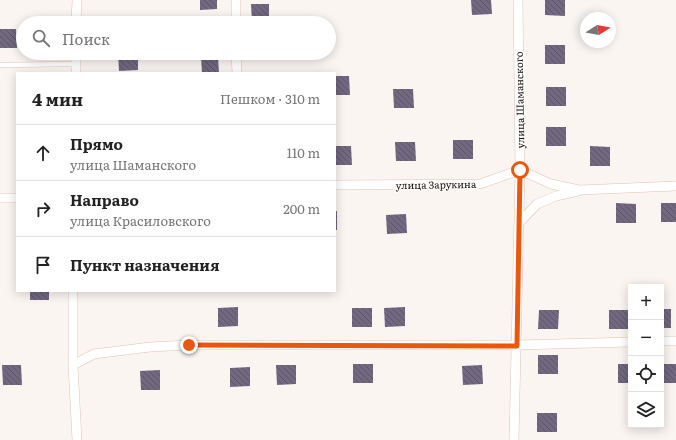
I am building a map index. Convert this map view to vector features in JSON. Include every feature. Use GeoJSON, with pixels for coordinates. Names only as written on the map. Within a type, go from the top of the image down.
{"type":"FeatureCollection","features":[{"type":"Feature","properties":{"kind":"street"},"geometry":{"type":"LineString","coordinates":[[76,16],[77,0]]}},
{"type":"Feature","properties":{"kind":"street"},"geometry":{"type":"LineString","coordinates":[[236,0],[236,16]]}},
{"type":"Feature","properties":{"kind":"street","name":"улица Шаманского"},"geometry":{"type":"LineString","coordinates":[[514,440],[520,170],[518,0]]}},
{"type":"Feature","properties":{"kind":"street"},"geometry":{"type":"LineString","coordinates":[[236,60],[237,72]]}},
{"type":"Feature","properties":{"kind":"street"},"geometry":{"type":"LineString","coordinates":[[520,170],[551,184],[579,190]]}},
{"type":"Feature","properties":{"kind":"street","name":"улица Зарукина"},"geometry":{"type":"LineString","coordinates":[[336,185],[480,184],[520,170]]}},
{"type":"Feature","properties":{"kind":"street"},"geometry":{"type":"LineString","coordinates":[[519,223],[537,204],[556,196],[579,190],[676,186]]}},
{"type":"Feature","properties":{"kind":"street"},"geometry":{"type":"LineString","coordinates":[[0,198],[16,198]]}},
{"type":"Feature","properties":{"kind":"street"},"geometry":{"type":"LineString","coordinates":[[73,292],[73,365],[77,440]]}},
{"type":"Feature","properties":{"kind":"street"},"geometry":{"type":"LineString","coordinates":[[664,342],[676,341]]}},
{"type":"Feature","properties":{"kind":"street"},"geometry":{"type":"LineString","coordinates":[[73,365],[94,354],[150,347],[189,345],[517,346],[628,342]]}},
{"type":"Feature","properties":{"kind":"lane"},"geometry":{"type":"LineString","coordinates":[[0,65],[76,68]]}},
{"type":"Feature","properties":{"kind":"building"},"geometry":{"type":"Polygon","coordinates":[[[200,0],[217,0],[217,9],[200,10],[200,0]]]}},
{"type":"Feature","properties":{"kind":"building"},"geometry":{"type":"Polygon","coordinates":[[[471,0],[491,0],[492,14],[472,15],[471,0]]]}},
{"type":"Feature","properties":{"kind":"building"},"geometry":{"type":"Polygon","coordinates":[[[545,0],[565,0],[565,16],[545,15],[545,0]]]}},
{"type":"Feature","properties":{"kind":"building"},"geometry":{"type":"Polygon","coordinates":[[[251,4],[269,4],[269,16],[252,16],[251,4]]]}},
{"type":"Feature","properties":{"kind":"building"},"geometry":{"type":"Polygon","coordinates":[[[0,29],[16,29],[16,48],[0,48],[0,29]]]}},
{"type":"Feature","properties":{"kind":"building"},"geometry":{"type":"Polygon","coordinates":[[[545,45],[565,45],[565,64],[545,64],[545,45]]]}},
{"type":"Feature","properties":{"kind":"building"},"geometry":{"type":"Polygon","coordinates":[[[118,60],[138,60],[138,70],[119,71],[118,60]]]}},
{"type":"Feature","properties":{"kind":"building"},"geometry":{"type":"Polygon","coordinates":[[[201,60],[218,60],[219,72],[202,72],[201,60]]]}},
{"type":"Feature","properties":{"kind":"building"},"geometry":{"type":"Polygon","coordinates":[[[336,76],[349,76],[350,95],[336,95],[336,76]]]}},
{"type":"Feature","properties":{"kind":"building"},"geometry":{"type":"Polygon","coordinates":[[[546,87],[566,87],[566,106],[546,106],[546,87]]]}},
{"type":"Feature","properties":{"kind":"building"},"geometry":{"type":"Polygon","coordinates":[[[393,89],[413,89],[414,108],[394,108],[393,89]]]}},
{"type":"Feature","properties":{"kind":"building"},"geometry":{"type":"Polygon","coordinates":[[[546,127],[566,127],[566,146],[546,146],[546,127]]]}},
{"type":"Feature","properties":{"kind":"building"},"geometry":{"type":"Polygon","coordinates":[[[453,140],[473,140],[473,159],[453,159],[453,140]]]}},
{"type":"Feature","properties":{"kind":"building"},"geometry":{"type":"Polygon","coordinates":[[[395,142],[415,142],[416,161],[396,161],[395,142]]]}},
{"type":"Feature","properties":{"kind":"building"},"geometry":{"type":"Polygon","coordinates":[[[336,146],[351,146],[352,165],[336,165],[336,146]]]}},
{"type":"Feature","properties":{"kind":"building"},"geometry":{"type":"Polygon","coordinates":[[[590,146],[610,147],[610,166],[590,166],[590,146]]]}},
{"type":"Feature","properties":{"kind":"building"},"geometry":{"type":"Polygon","coordinates":[[[616,203],[636,204],[636,223],[616,223],[616,203]]]}},
{"type":"Feature","properties":{"kind":"building"},"geometry":{"type":"Polygon","coordinates":[[[661,203],[676,203],[676,222],[661,222],[661,203]]]}},
{"type":"Feature","properties":{"kind":"building"},"geometry":{"type":"Polygon","coordinates":[[[336,211],[337,211],[336,230],[336,211]]]}},
{"type":"Feature","properties":{"kind":"building"},"geometry":{"type":"Polygon","coordinates":[[[406,214],[407,233],[387,234],[386,215],[406,214]]]}},
{"type":"Feature","properties":{"kind":"building"},"geometry":{"type":"Polygon","coordinates":[[[30,292],[49,292],[49,300],[30,300],[30,292]]]}},
{"type":"Feature","properties":{"kind":"building"},"geometry":{"type":"Polygon","coordinates":[[[238,307],[238,326],[218,327],[218,308],[238,307]]]}},
{"type":"Feature","properties":{"kind":"building"},"geometry":{"type":"Polygon","coordinates":[[[405,307],[405,326],[385,327],[384,308],[405,307]]]}},
{"type":"Feature","properties":{"kind":"building"},"geometry":{"type":"Polygon","coordinates":[[[352,308],[372,308],[372,327],[352,327],[352,308]]]}},
{"type":"Feature","properties":{"kind":"building"},"geometry":{"type":"Polygon","coordinates":[[[664,309],[671,309],[671,328],[664,328],[664,309]]]}},
{"type":"Feature","properties":{"kind":"building"},"geometry":{"type":"Polygon","coordinates":[[[539,310],[559,310],[558,329],[538,329],[539,310]]]}},
{"type":"Feature","properties":{"kind":"building"},"geometry":{"type":"Polygon","coordinates":[[[609,310],[628,310],[628,329],[609,329],[609,310]]]}},
{"type":"Feature","properties":{"kind":"building"},"geometry":{"type":"Polygon","coordinates":[[[538,355],[558,355],[558,374],[538,374],[538,355]]]}},
{"type":"Feature","properties":{"kind":"building"},"geometry":{"type":"Polygon","coordinates":[[[353,364],[373,364],[373,383],[353,383],[353,364]]]}},
{"type":"Feature","properties":{"kind":"building"},"geometry":{"type":"Polygon","coordinates":[[[618,364],[628,364],[628,383],[618,383],[618,364]]]}},
{"type":"Feature","properties":{"kind":"building"},"geometry":{"type":"Polygon","coordinates":[[[664,364],[676,364],[676,383],[664,383],[664,364]]]}},
{"type":"Feature","properties":{"kind":"building"},"geometry":{"type":"Polygon","coordinates":[[[2,365],[21,365],[22,385],[3,385],[2,365]]]}},
{"type":"Feature","properties":{"kind":"building"},"geometry":{"type":"Polygon","coordinates":[[[276,365],[296,365],[296,384],[277,385],[276,365]]]}},
{"type":"Feature","properties":{"kind":"building"},"geometry":{"type":"Polygon","coordinates":[[[482,365],[483,384],[463,385],[462,366],[482,365]]]}},
{"type":"Feature","properties":{"kind":"building"},"geometry":{"type":"Polygon","coordinates":[[[250,367],[250,386],[230,387],[230,368],[250,367]]]}},
{"type":"Feature","properties":{"kind":"building"},"geometry":{"type":"Polygon","coordinates":[[[160,370],[160,390],[141,390],[140,371],[160,370]]]}},
{"type":"Feature","properties":{"kind":"building"},"geometry":{"type":"Polygon","coordinates":[[[537,413],[557,413],[557,432],[537,432],[537,413]]]}},
{"type":"Feature","properties":{"kind":"route"},"geometry":{"type":"LineString","coordinates":[[189,345],[517,346],[520,170]]}}]}
